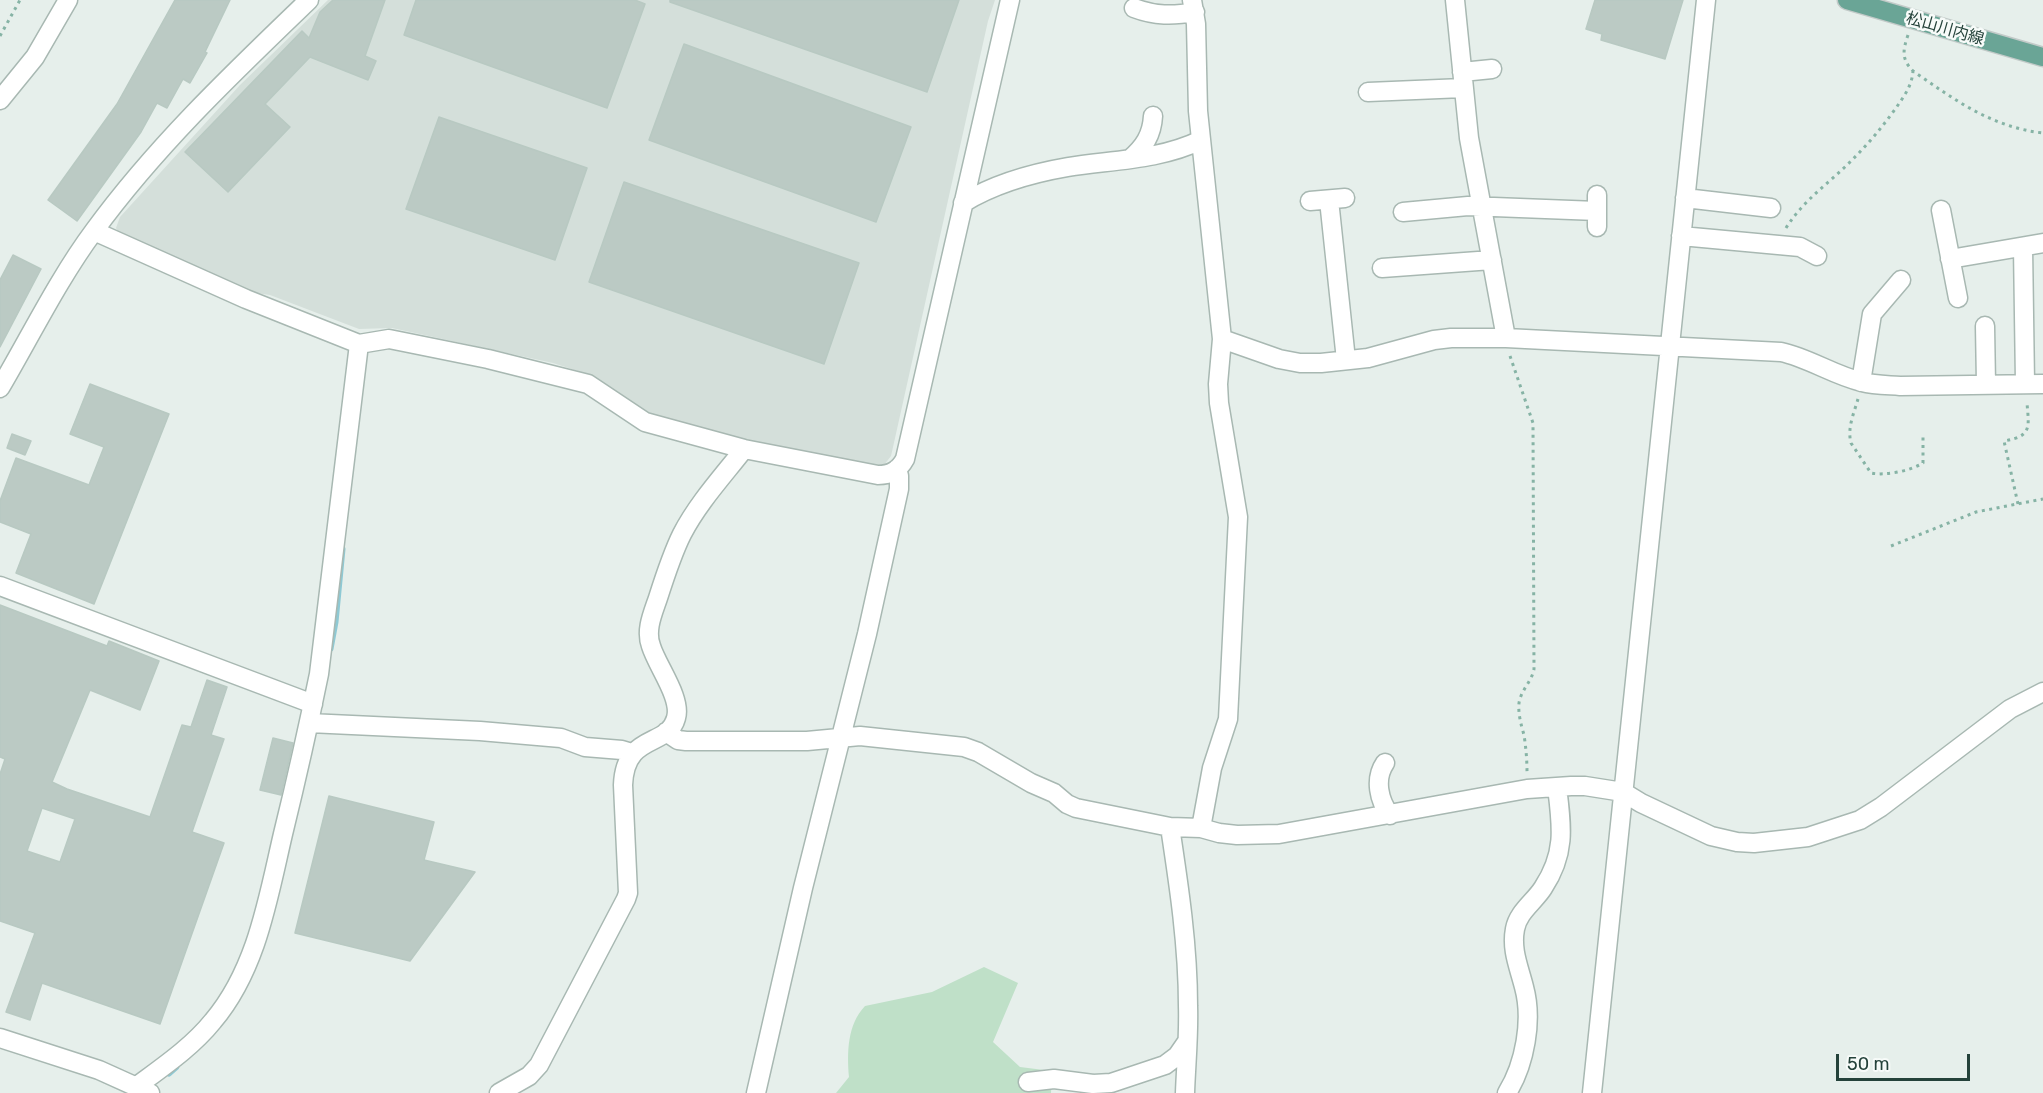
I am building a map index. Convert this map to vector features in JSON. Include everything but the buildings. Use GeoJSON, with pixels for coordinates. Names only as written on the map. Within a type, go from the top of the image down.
{"type":"FeatureCollection","features":[{"type":"Feature","properties":{"kind":"main road","name":"松山川内線"},"geometry":{"type":"LineString","coordinates":[[1847,0],[2043,57]]}},
{"type":"Feature","properties":{"kind":"street"},"geometry":{"type":"LineString","coordinates":[[0,100],[35,57],[68,0]]}},
{"type":"Feature","properties":{"kind":"street"},"geometry":{"type":"LineString","coordinates":[[0,388],[93,231],[159,152],[213,93],[309,0]]}},
{"type":"Feature","properties":{"kind":"street"},"geometry":{"type":"LineString","coordinates":[[93,231],[246,299],[360,344],[389,339],[488,359],[588,384],[645,422],[744,449],[878,475],[890,474],[905,459],[1010,0]]}},
{"type":"Feature","properties":{"kind":"street"},"geometry":{"type":"LineString","coordinates":[[1455,0],[1469,138],[1506,338]]}},
{"type":"Feature","properties":{"kind":"street"},"geometry":{"type":"LineString","coordinates":[[1592,1093],[1706,0]]}},
{"type":"Feature","properties":{"kind":"street"},"geometry":{"type":"LineString","coordinates":[[1134,8],[1161,15],[1193,6],[1199,140],[1208,200],[1222,339],[1218,384],[1219,403],[1238,517],[1239,536],[1232,618],[1228,719],[1212,768],[1201,828]]}},
{"type":"Feature","properties":{"kind":"street"},"geometry":{"type":"LineString","coordinates":[[1368,92],[1462,80],[1492,69]]}},
{"type":"Feature","properties":{"kind":"street"},"geometry":{"type":"LineString","coordinates":[[1130,159],[1148,140],[1153,127],[1153,116]]}},
{"type":"Feature","properties":{"kind":"street"},"geometry":{"type":"LineString","coordinates":[[963,203],[979,193],[1042,173],[1130,159],[1199,140]]}},
{"type":"Feature","properties":{"kind":"street"},"geometry":{"type":"LineString","coordinates":[[1685,198],[1771,208]]}},
{"type":"Feature","properties":{"kind":"street"},"geometry":{"type":"LineString","coordinates":[[1310,201],[1337,199],[1346,360]]}},
{"type":"Feature","properties":{"kind":"street"},"geometry":{"type":"LineString","coordinates":[[1403,212],[1482,206],[1597,211]]}},
{"type":"Feature","properties":{"kind":"street"},"geometry":{"type":"LineString","coordinates":[[1941,210],[1958,298]]}},
{"type":"Feature","properties":{"kind":"street"},"geometry":{"type":"LineString","coordinates":[[1681,236],[1800,247],[1817,256]]}},
{"type":"Feature","properties":{"kind":"street"},"geometry":{"type":"LineString","coordinates":[[1950,259],[2043,243]]}},
{"type":"Feature","properties":{"kind":"street"},"geometry":{"type":"LineString","coordinates":[[1222,339],[1279,359],[1321,363],[1368,358],[1434,340],[1506,338],[1781,352],[1801,357],[1861,382],[1899,386],[2034,383],[2024,247]]}},
{"type":"Feature","properties":{"kind":"street"},"geometry":{"type":"LineString","coordinates":[[1382,268],[1492,261]]}},
{"type":"Feature","properties":{"kind":"street"},"geometry":{"type":"LineString","coordinates":[[1861,382],[1872,314],[1901,280]]}},
{"type":"Feature","properties":{"kind":"street"},"geometry":{"type":"LineString","coordinates":[[1984,326],[1986,384]]}},
{"type":"Feature","properties":{"kind":"street"},"geometry":{"type":"LineString","coordinates":[[0,1038],[99,1070],[143,1089],[213,1022],[239,982],[258,934],[313,704],[324,641],[360,344]]}},
{"type":"Feature","properties":{"kind":"street"},"geometry":{"type":"LineString","coordinates":[[499,1093],[529,1076],[539,1065],[626,899],[628,893],[623,776],[632,753],[666,732],[676,719],[677,709],[650,646],[648,633],[650,623],[665,574],[683,533],[699,507],[744,449]]}},
{"type":"Feature","properties":{"kind":"street"},"geometry":{"type":"LineString","coordinates":[[756,1093],[840,737],[867,634],[899,489],[897,469]]}},
{"type":"Feature","properties":{"kind":"street"},"geometry":{"type":"LineString","coordinates":[[0,586],[313,704]]}},
{"type":"Feature","properties":{"kind":"street"},"geometry":{"type":"LineString","coordinates":[[666,732],[678,740],[686,741],[775,742],[879,736],[964,747],[978,752],[1031,783],[1054,793],[1076,808],[1170,827],[1201,828],[1238,835],[1279,834],[1527,789],[1585,786],[1623,792],[1711,836],[1754,843],[1808,837],[1860,820],[1881,807],[2010,708],[2043,692]]}},
{"type":"Feature","properties":{"kind":"street"},"geometry":{"type":"LineString","coordinates":[[309,723],[480,731],[561,738],[585,747],[632,753]]}},
{"type":"Feature","properties":{"kind":"street"},"geometry":{"type":"LineString","coordinates":[[1385,764],[1380,771],[1379,780],[1384,807],[1390,815]]}},
{"type":"Feature","properties":{"kind":"street"},"geometry":{"type":"LineString","coordinates":[[1508,1093],[1521,1059],[1526,1032],[1525,989],[1514,946],[1515,927],[1522,912],[1543,889],[1559,857],[1561,832],[1557,787]]}},
{"type":"Feature","properties":{"kind":"street"},"geometry":{"type":"LineString","coordinates":[[1170,827],[1186,952],[1188,1007],[1185,1093]]}},
{"type":"Feature","properties":{"kind":"street"},"geometry":{"type":"LineString","coordinates":[[1028,1082],[1054,1079],[1093,1084],[1111,1083],[1165,1065],[1177,1056],[1186,1043]]}},
{"type":"Feature","properties":{"kind":"path"},"geometry":{"type":"LineString","coordinates":[[0,36],[20,0]]}},
{"type":"Feature","properties":{"kind":"path"},"geometry":{"type":"LineString","coordinates":[[1914,20],[1904,47],[1905,64],[1970,110],[2010,126],[2043,133]]}},
{"type":"Feature","properties":{"kind":"path"},"geometry":{"type":"LineString","coordinates":[[1775,245],[1790,221],[1809,198],[1855,158],[1886,122],[1906,94],[1913,78],[1913,71]]}},
{"type":"Feature","properties":{"kind":"path"},"geometry":{"type":"LineString","coordinates":[[1506,338],[1511,363],[1533,423],[1534,669],[1533,675],[1522,692],[1519,704],[1519,717],[1527,753],[1527,789]]}},
{"type":"Feature","properties":{"kind":"path"},"geometry":{"type":"LineString","coordinates":[[1861,382],[1849,437],[1867,470],[1878,475],[1923,463],[1923,436]]}},
{"type":"Feature","properties":{"kind":"path"},"geometry":{"type":"LineString","coordinates":[[2019,504],[2004,441],[2019,438],[2025,434],[2034,383]]}},
{"type":"Feature","properties":{"kind":"path"},"geometry":{"type":"LineString","coordinates":[[1891,546],[1976,512],[2043,499]]}},
{"type":"Feature","properties":{"kind":"shaded area"},"geometry":{"type":"Polygon","coordinates":[[[328,0],[995,0],[988,21],[891,456],[884,465],[872,470],[811,453],[742,442],[649,413],[587,374],[553,363],[392,328],[359,329],[270,295],[249,292],[120,235],[116,228],[120,217],[240,85],[328,0]]]}},
{"type":"Feature","properties":{"kind":"green space"},"geometry":{"type":"Polygon","coordinates":[[[984,967],[1018,983],[993,1042],[1020,1067],[1052,1071],[1051,1093],[836,1093],[849,1077],[848,1049],[852,1030],[865,1006],[932,992],[984,967]]]}},
{"type":"Feature","properties":{"kind":"waterway"},"geometry":{"type":"LineString","coordinates":[[331,649],[343,549]]}},
{"type":"Feature","properties":{"kind":"waterway"},"geometry":{"type":"LineString","coordinates":[[169,1074],[177,1067]]}}]}
